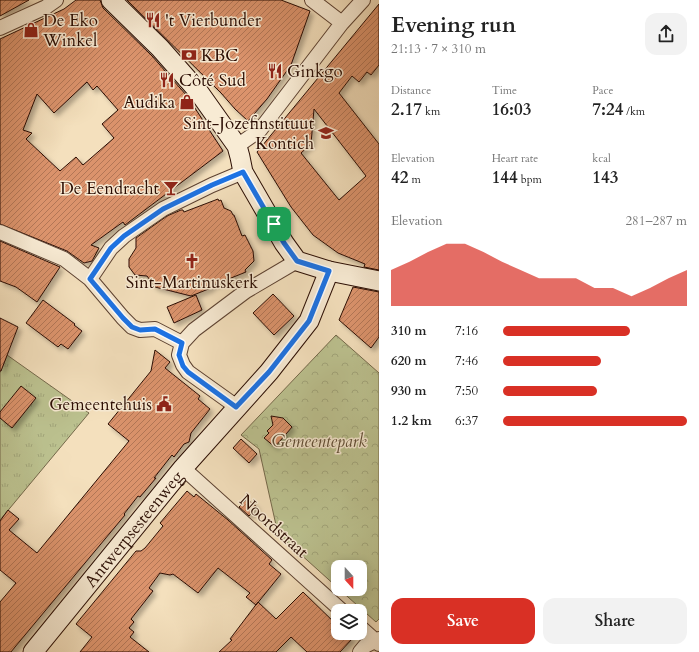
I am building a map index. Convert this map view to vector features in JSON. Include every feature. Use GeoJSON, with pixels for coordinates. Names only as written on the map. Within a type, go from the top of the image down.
{"type":"FeatureCollection","features":[{"type":"Feature","properties":{"kind":"street"},"geometry":{"type":"LineString","coordinates":[[0,28],[46,7],[56,0]]}},
{"type":"Feature","properties":{"kind":"street"},"geometry":{"type":"LineString","coordinates":[[111,0],[160,48],[198,91],[237,146],[243,172],[284,243],[297,261],[329,271],[379,282]]}},
{"type":"Feature","properties":{"kind":"street"},"geometry":{"type":"LineString","coordinates":[[312,0],[342,23]]}},
{"type":"Feature","properties":{"kind":"street"},"geometry":{"type":"LineString","coordinates":[[237,146],[260,130],[342,23],[363,0]]}},
{"type":"Feature","properties":{"kind":"street"},"geometry":{"type":"LineString","coordinates":[[90,279],[111,248],[124,236],[163,209],[212,185],[243,172]]}},
{"type":"Feature","properties":{"kind":"street"},"geometry":{"type":"LineString","coordinates":[[0,232],[68,262],[90,279],[132,327],[140,330],[155,329],[182,343]]}},
{"type":"Feature","properties":{"kind":"street"},"geometry":{"type":"LineString","coordinates":[[236,407],[188,372],[183,366],[179,355],[182,343],[194,330],[246,291],[297,261]]}},
{"type":"Feature","properties":{"kind":"street","name":"Antwerpsesteenweg"},"geometry":{"type":"LineString","coordinates":[[33,652],[183,468],[236,407],[269,372],[309,321],[329,271]]}},
{"type":"Feature","properties":{"kind":"street","name":"Noordstraat"},"geometry":{"type":"LineString","coordinates":[[183,468],[334,604]]}},
{"type":"Feature","properties":{"kind":"street"},"geometry":{"type":"LineString","coordinates":[[367,632],[378,641]]}},
{"type":"Feature","properties":{"kind":"street"},"geometry":{"type":"LineString","coordinates":[[360,652],[365,646],[378,641]]}},
{"type":"Feature","properties":{"kind":"green space","name":"Gemeentepark"},"geometry":{"type":"Polygon","coordinates":[[[336,335],[379,373],[379,619],[376,622],[367,614],[367,604],[356,604],[347,596],[367,596],[367,560],[331,560],[331,582],[278,534],[259,449],[241,435],[336,335]]]}},
{"type":"Feature","properties":{"kind":"green space"},"geometry":{"type":"Polygon","coordinates":[[[7,355],[89,413],[0,520],[0,373],[7,355]]]}},
{"type":"Feature","properties":{"kind":"building"},"geometry":{"type":"Polygon","coordinates":[[[0,0],[29,0],[0,16],[0,0]]]}},
{"type":"Feature","properties":{"kind":"building"},"geometry":{"type":"Polygon","coordinates":[[[76,0],[100,0],[103,8],[152,56],[187,96],[223,151],[125,225],[123,222],[91,245],[99,248],[92,261],[84,263],[67,251],[0,224],[0,39],[64,9],[76,0]],[[87,82],[54,113],[37,94],[23,130],[32,133],[26,139],[60,171],[76,157],[83,165],[114,138],[102,124],[118,110],[97,86],[93,90],[87,82]]]}},
{"type":"Feature","properties":{"kind":"building"},"geometry":{"type":"Polygon","coordinates":[[[127,0],[281,0],[310,11],[291,65],[267,99],[248,121],[127,0]]]}},
{"type":"Feature","properties":{"kind":"building","name":"Sint-Jozefinstituut Kontich"},"geometry":{"type":"Polygon","coordinates":[[[379,4],[379,65],[371,75],[367,72],[359,82],[352,76],[339,93],[379,144],[379,270],[364,267],[365,264],[338,253],[313,235],[291,207],[257,152],[379,4]],[[314,109],[311,144],[301,153],[339,200],[366,176],[314,109]]]}},
{"type":"Feature","properties":{"kind":"building","name":"Sint-Martinuskerk"},"geometry":{"type":"Polygon","coordinates":[[[218,199],[219,201],[221,200],[224,208],[231,211],[234,215],[242,236],[245,235],[253,251],[254,261],[245,270],[246,272],[191,296],[155,287],[147,276],[135,275],[129,267],[129,259],[136,248],[136,238],[167,216],[181,210],[184,212],[218,199]]]}},
{"type":"Feature","properties":{"kind":"building"},"geometry":{"type":"Polygon","coordinates":[[[0,241],[60,267],[37,302],[16,287],[0,281],[0,241]]]}},
{"type":"Feature","properties":{"kind":"building"},"geometry":{"type":"Polygon","coordinates":[[[353,287],[379,292],[379,337],[371,348],[339,320],[353,287]]]}},
{"type":"Feature","properties":{"kind":"building"},"geometry":{"type":"Polygon","coordinates":[[[273,294],[294,316],[274,335],[253,313],[273,294]]]}},
{"type":"Feature","properties":{"kind":"building"},"geometry":{"type":"Polygon","coordinates":[[[196,295],[202,310],[174,323],[167,307],[196,295]]]}},
{"type":"Feature","properties":{"kind":"building"},"geometry":{"type":"Polygon","coordinates":[[[43,300],[82,331],[68,349],[61,344],[58,347],[26,323],[43,300]]]}},
{"type":"Feature","properties":{"kind":"building"},"geometry":{"type":"Polygon","coordinates":[[[0,318],[18,327],[1,371],[0,371],[0,318]]]}},
{"type":"Feature","properties":{"kind":"building"},"geometry":{"type":"Polygon","coordinates":[[[155,350],[170,362],[165,368],[200,396],[198,399],[210,409],[191,433],[189,442],[184,444],[174,457],[172,455],[154,478],[156,478],[140,497],[138,496],[124,514],[125,515],[11,652],[0,652],[0,602],[16,583],[0,570],[0,521],[8,510],[19,519],[9,530],[37,553],[129,441],[108,424],[151,371],[155,350]]]}},
{"type":"Feature","properties":{"kind":"building"},"geometry":{"type":"Polygon","coordinates":[[[21,386],[36,398],[12,428],[0,418],[0,412],[21,386]]]}},
{"type":"Feature","properties":{"kind":"building"},"geometry":{"type":"Polygon","coordinates":[[[271,416],[283,418],[292,427],[275,447],[264,438],[269,433],[267,431],[273,425],[271,416]]]}},
{"type":"Feature","properties":{"kind":"building"},"geometry":{"type":"Polygon","coordinates":[[[241,439],[257,454],[249,463],[233,448],[241,439]]]}},
{"type":"Feature","properties":{"kind":"building"},"geometry":{"type":"Polygon","coordinates":[[[187,491],[194,497],[196,494],[228,520],[272,560],[269,564],[281,574],[256,605],[246,597],[250,593],[218,568],[198,593],[173,574],[170,575],[160,573],[149,588],[153,591],[131,619],[134,622],[129,628],[134,632],[130,637],[149,652],[80,652],[92,637],[76,624],[136,551],[141,551],[145,548],[163,526],[160,523],[187,491]]]}},
{"type":"Feature","properties":{"kind":"building"},"geometry":{"type":"Polygon","coordinates":[[[247,499],[257,507],[249,516],[239,507],[247,499]]]}},
{"type":"Feature","properties":{"kind":"building"},"geometry":{"type":"Polygon","coordinates":[[[303,592],[331,619],[331,640],[351,640],[340,652],[307,652],[291,637],[276,652],[219,652],[232,640],[230,639],[258,602],[276,619],[303,592]]]}},
{"type":"Feature","properties":{"kind":"place","name":"'t Vierbunder"},"geometry":{"type":"Point","coordinates":[153,20]}},
{"type":"Feature","properties":{"kind":"place","name":"De Eko Winkel"},"geometry":{"type":"Point","coordinates":[31,30]}},
{"type":"Feature","properties":{"kind":"place","name":"KBC"},"geometry":{"type":"Point","coordinates":[189,55]}},
{"type":"Feature","properties":{"kind":"place","name":"Ginkgo"},"geometry":{"type":"Point","coordinates":[275,71]}},
{"type":"Feature","properties":{"kind":"place","name":"Côté Sud"},"geometry":{"type":"Point","coordinates":[167,80]}},
{"type":"Feature","properties":{"kind":"place","name":"Audika"},"geometry":{"type":"Point","coordinates":[187,102]}},
{"type":"Feature","properties":{"kind":"place","name":"Sint-Jozefinstituut Kontich"},"geometry":{"type":"Point","coordinates":[326,133]}},
{"type":"Feature","properties":{"kind":"place","name":"De Eendracht"},"geometry":{"type":"Point","coordinates":[171,188]}},
{"type":"Feature","properties":{"kind":"place","name":"Sint-Martinuskerk"},"geometry":{"type":"Point","coordinates":[192,261]}},
{"type":"Feature","properties":{"kind":"place","name":"Gemeentehuis"},"geometry":{"type":"Point","coordinates":[164,404]}},
{"type":"Feature","properties":{"kind":"route"},"geometry":{"type":"LineString","coordinates":[[243,172],[274,224],[284,243],[297,261],[329,271],[309,321],[269,372],[236,407],[188,372],[183,366],[179,355],[182,343],[155,329],[140,330],[132,327],[90,279],[111,248],[124,236],[163,209],[212,185],[243,172]]}}]}
